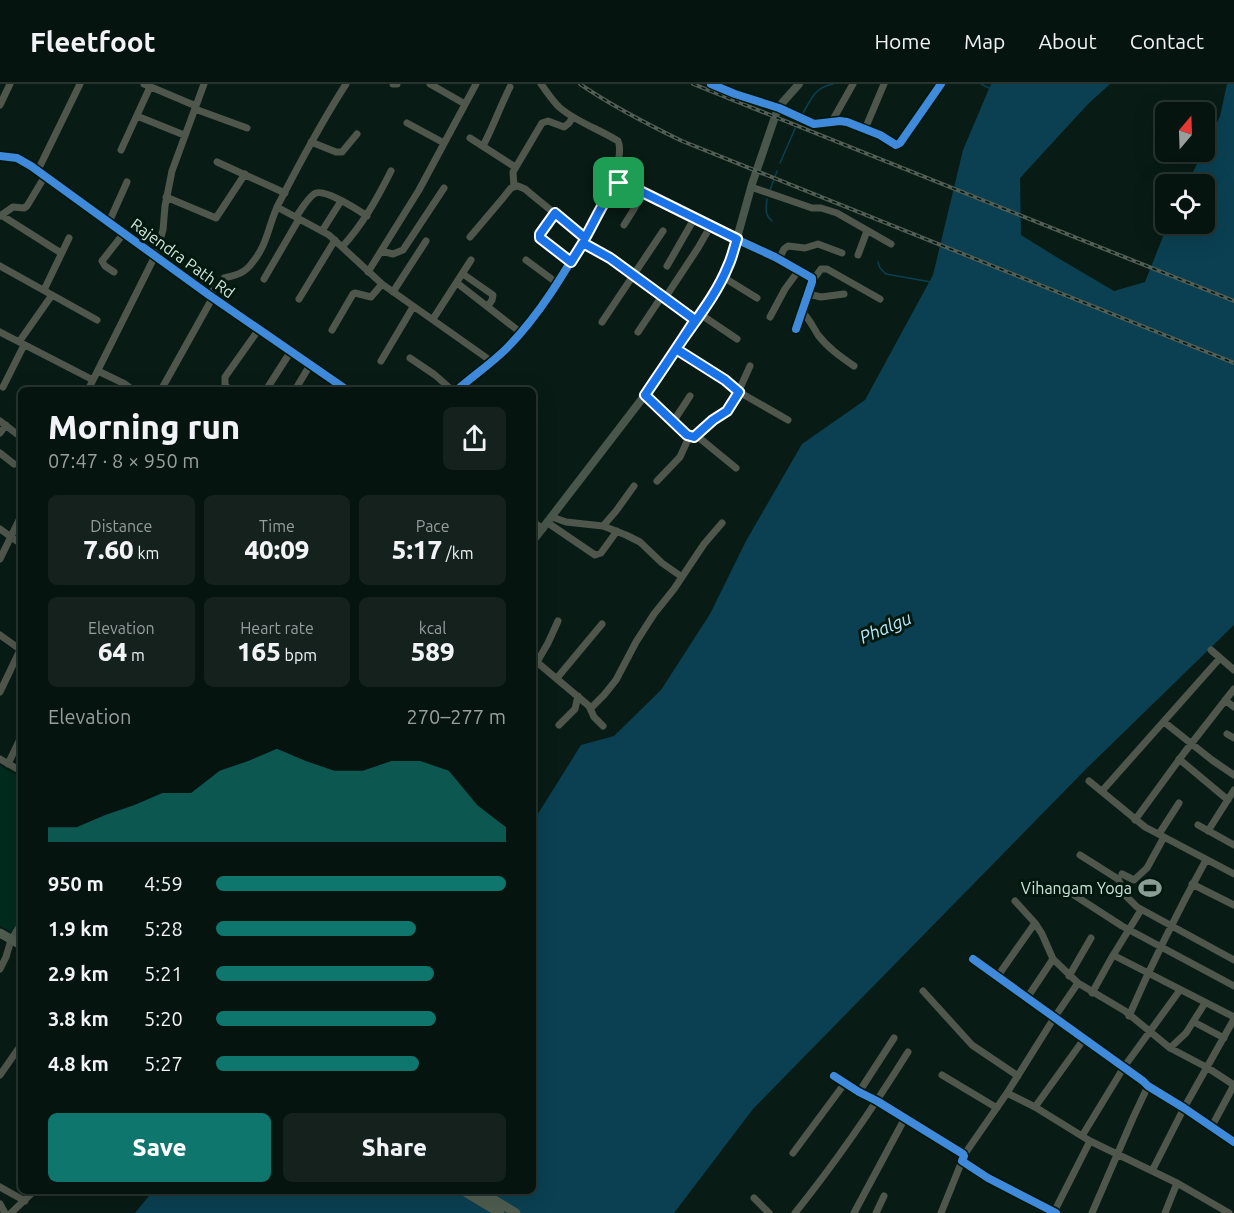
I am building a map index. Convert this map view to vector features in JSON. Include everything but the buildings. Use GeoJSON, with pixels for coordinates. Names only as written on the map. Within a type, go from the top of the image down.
{"type":"FeatureCollection","features":[{"type":"Feature","properties":{"kind":"highway"},"geometry":{"type":"LineString","coordinates":[[0,933],[18,944]]}},
{"type":"Feature","properties":{"kind":"highway"},"geometry":{"type":"LineString","coordinates":[[468,1194],[500,1213]]}},
{"type":"Feature","properties":{"kind":"highway"},"geometry":{"type":"LineString","coordinates":[[485,1194],[516,1213]]}},
{"type":"Feature","properties":{"kind":"main road"},"geometry":{"type":"LineString","coordinates":[[536,537],[645,395],[723,277],[729,265],[752,186],[778,111],[798,84]]}},
{"type":"Feature","properties":{"kind":"street"},"geometry":{"type":"LineString","coordinates":[[1,99],[10,84]]}},
{"type":"Feature","properties":{"kind":"street"},"geometry":{"type":"LineString","coordinates":[[38,170],[80,84]]}},
{"type":"Feature","properties":{"kind":"street"},"geometry":{"type":"LineString","coordinates":[[90,387],[155,256],[163,230],[166,197],[172,171],[204,84]]}},
{"type":"Feature","properties":{"kind":"street"},"geometry":{"type":"LineString","coordinates":[[163,387],[211,296],[224,278],[240,274],[250,266],[263,247],[277,207],[311,142],[346,84]]}},
{"type":"Feature","properties":{"kind":"street"},"geometry":{"type":"LineString","coordinates":[[393,84],[398,84]]}},
{"type":"Feature","properties":{"kind":"street"},"geometry":{"type":"LineString","coordinates":[[430,84],[465,104]]}},
{"type":"Feature","properties":{"kind":"street"},"geometry":{"type":"LineString","coordinates":[[368,272],[419,190],[476,84]]}},
{"type":"Feature","properties":{"kind":"street"},"geometry":{"type":"LineString","coordinates":[[461,387],[506,349],[520,332],[571,262],[601,209],[619,183],[620,143],[573,117],[557,105],[541,84]]}},
{"type":"Feature","properties":{"kind":"street"},"geometry":{"type":"LineString","coordinates":[[711,84],[814,124],[847,122],[898,145],[941,84]]}},
{"type":"Feature","properties":{"kind":"street"},"geometry":{"type":"LineString","coordinates":[[831,123],[853,84]]}},
{"type":"Feature","properties":{"kind":"street"},"geometry":{"type":"LineString","coordinates":[[865,129],[884,84]]}},
{"type":"Feature","properties":{"kind":"street"},"geometry":{"type":"LineString","coordinates":[[121,150],[137,116],[147,86],[247,128]]}},
{"type":"Feature","properties":{"kind":"street"},"geometry":{"type":"LineString","coordinates":[[483,146],[510,87]]}},
{"type":"Feature","properties":{"kind":"street"},"geometry":{"type":"LineString","coordinates":[[137,116],[184,135]]}},
{"type":"Feature","properties":{"kind":"street"},"geometry":{"type":"LineString","coordinates":[[514,187],[515,167],[545,121],[564,127],[573,117]]}},
{"type":"Feature","properties":{"kind":"street"},"geometry":{"type":"LineString","coordinates":[[407,123],[444,143]]}},
{"type":"Feature","properties":{"kind":"street"},"geometry":{"type":"LineString","coordinates":[[311,142],[336,152],[342,152],[357,134]]}},
{"type":"Feature","properties":{"kind":"street"},"geometry":{"type":"LineString","coordinates":[[470,138],[515,167]]}},
{"type":"Feature","properties":{"kind":"street","name":"Rajendra Path Rd"},"geometry":{"type":"LineString","coordinates":[[0,156],[17,158],[38,170],[211,296],[343,387]]}},
{"type":"Feature","properties":{"kind":"street"},"geometry":{"type":"LineString","coordinates":[[217,162],[285,192]]}},
{"type":"Feature","properties":{"kind":"street"},"geometry":{"type":"LineString","coordinates":[[342,247],[357,231],[374,206],[391,171]]}},
{"type":"Feature","properties":{"kind":"street"},"geometry":{"type":"LineString","coordinates":[[166,197],[216,218],[246,174]]}},
{"type":"Feature","properties":{"kind":"street"},"geometry":{"type":"LineString","coordinates":[[45,176],[27,206],[13,207],[1,215],[61,254]]}},
{"type":"Feature","properties":{"kind":"street"},"geometry":{"type":"LineString","coordinates":[[109,222],[127,182]]}},
{"type":"Feature","properties":{"kind":"street"},"geometry":{"type":"LineString","coordinates":[[619,183],[630,186],[779,259],[813,280]]}},
{"type":"Feature","properties":{"kind":"street"},"geometry":{"type":"LineString","coordinates":[[470,237],[503,198],[518,186],[555,213],[584,240],[663,297],[736,339]]}},
{"type":"Feature","properties":{"kind":"street"},"geometry":{"type":"LineString","coordinates":[[752,186],[812,208],[832,211],[891,244]]}},
{"type":"Feature","properties":{"kind":"street"},"geometry":{"type":"LineString","coordinates":[[381,251],[393,254],[403,250],[444,188]]}},
{"type":"Feature","properties":{"kind":"street"},"geometry":{"type":"LineString","coordinates":[[264,279],[298,218],[316,192],[341,201],[367,216]]}},
{"type":"Feature","properties":{"kind":"street"},"geometry":{"type":"LineString","coordinates":[[624,225],[644,193]]}},
{"type":"Feature","properties":{"kind":"street"},"geometry":{"type":"LineString","coordinates":[[322,231],[341,201]]}},
{"type":"Feature","properties":{"kind":"street"},"geometry":{"type":"LineString","coordinates":[[277,207],[322,231],[382,284],[491,361]]}},
{"type":"Feature","properties":{"kind":"street"},"geometry":{"type":"LineString","coordinates":[[555,213],[540,234],[540,238],[571,262]]}},
{"type":"Feature","properties":{"kind":"street"},"geometry":{"type":"LineString","coordinates":[[667,266],[694,219]]}},
{"type":"Feature","properties":{"kind":"street"},"geometry":{"type":"LineString","coordinates":[[638,332],[698,248],[710,227]]}},
{"type":"Feature","properties":{"kind":"street"},"geometry":{"type":"LineString","coordinates":[[602,322],[663,231]]}},
{"type":"Feature","properties":{"kind":"street"},"geometry":{"type":"LineString","coordinates":[[858,255],[867,231]]}},
{"type":"Feature","properties":{"kind":"street"},"geometry":{"type":"LineString","coordinates":[[114,272],[102,261],[124,233]]}},
{"type":"Feature","properties":{"kind":"street"},"geometry":{"type":"LineString","coordinates":[[44,290],[69,238]]}},
{"type":"Feature","properties":{"kind":"street"},"geometry":{"type":"LineString","coordinates":[[299,299],[334,240]]}},
{"type":"Feature","properties":{"kind":"street"},"geometry":{"type":"LineString","coordinates":[[393,292],[426,241]]}},
{"type":"Feature","properties":{"kind":"street"},"geometry":{"type":"LineString","coordinates":[[779,259],[788,246],[805,248],[818,244],[842,253]]}},
{"type":"Feature","properties":{"kind":"street"},"geometry":{"type":"LineString","coordinates":[[433,319],[471,260]]}},
{"type":"Feature","properties":{"kind":"street"},"geometry":{"type":"LineString","coordinates":[[526,260],[557,283]]}},
{"type":"Feature","properties":{"kind":"street"},"geometry":{"type":"LineString","coordinates":[[0,266],[97,320]]}},
{"type":"Feature","properties":{"kind":"street"},"geometry":{"type":"LineString","coordinates":[[796,329],[813,280],[821,269],[827,269],[880,298]]}},
{"type":"Feature","properties":{"kind":"street"},"geometry":{"type":"LineString","coordinates":[[770,317],[784,289],[798,270]]}},
{"type":"Feature","properties":{"kind":"street"},"geometry":{"type":"LineString","coordinates":[[463,274],[493,295],[488,306]]}},
{"type":"Feature","properties":{"kind":"street"},"geometry":{"type":"LineString","coordinates":[[723,277],[757,298]]}},
{"type":"Feature","properties":{"kind":"street"},"geometry":{"type":"LineString","coordinates":[[457,283],[520,332]]}},
{"type":"Feature","properties":{"kind":"street"},"geometry":{"type":"LineString","coordinates":[[332,330],[353,294],[371,297],[382,284]]}},
{"type":"Feature","properties":{"kind":"street"},"geometry":{"type":"LineString","coordinates":[[808,294],[821,297],[844,294]]}},
{"type":"Feature","properties":{"kind":"street"},"geometry":{"type":"LineString","coordinates":[[3,387],[21,344],[52,295]]}},
{"type":"Feature","properties":{"kind":"street"},"geometry":{"type":"LineString","coordinates":[[381,361],[413,307]]}},
{"type":"Feature","properties":{"kind":"street"},"geometry":{"type":"LineString","coordinates":[[802,312],[829,348],[854,366]]}},
{"type":"Feature","properties":{"kind":"street"},"geometry":{"type":"LineString","coordinates":[[227,387],[225,377],[259,329]]}},
{"type":"Feature","properties":{"kind":"street"},"geometry":{"type":"LineString","coordinates":[[0,332],[93,380]]}},
{"type":"Feature","properties":{"kind":"street"},"geometry":{"type":"LineString","coordinates":[[676,349],[725,380],[739,392],[788,420]]}},
{"type":"Feature","properties":{"kind":"street"},"geometry":{"type":"LineString","coordinates":[[268,387],[291,351]]}},
{"type":"Feature","properties":{"kind":"street"},"geometry":{"type":"LineString","coordinates":[[410,358],[449,387]]}},
{"type":"Feature","properties":{"kind":"street"},"geometry":{"type":"LineString","coordinates":[[298,387],[310,364]]}},
{"type":"Feature","properties":{"kind":"street"},"geometry":{"type":"LineString","coordinates":[[657,481],[680,457],[693,436],[727,411],[739,392],[750,366]]}},
{"type":"Feature","properties":{"kind":"street"},"geometry":{"type":"LineString","coordinates":[[98,371],[129,387]]}},
{"type":"Feature","properties":{"kind":"street"},"geometry":{"type":"LineString","coordinates":[[645,395],[673,422],[736,468]]}},
{"type":"Feature","properties":{"kind":"street"},"geometry":{"type":"LineString","coordinates":[[673,422],[690,396]]}},
{"type":"Feature","properties":{"kind":"street"},"geometry":{"type":"LineString","coordinates":[[0,433],[3,423],[18,435]]}},
{"type":"Feature","properties":{"kind":"street"},"geometry":{"type":"LineString","coordinates":[[0,453],[14,464]]}},
{"type":"Feature","properties":{"kind":"street"},"geometry":{"type":"LineString","coordinates":[[603,526],[634,486]]}},
{"type":"Feature","properties":{"kind":"street"},"geometry":{"type":"LineString","coordinates":[[0,559],[18,522]]}},
{"type":"Feature","properties":{"kind":"street"},"geometry":{"type":"LineString","coordinates":[[536,522],[603,526],[617,531],[640,542],[662,563],[682,577]]}},
{"type":"Feature","properties":{"kind":"street"},"geometry":{"type":"LineString","coordinates":[[548,523],[595,555],[601,552],[617,531]]}},
{"type":"Feature","properties":{"kind":"street"},"geometry":{"type":"LineString","coordinates":[[591,708],[616,680],[642,631],[704,544],[722,523]]}},
{"type":"Feature","properties":{"kind":"street"},"geometry":{"type":"LineString","coordinates":[[0,529],[18,542]]}},
{"type":"Feature","properties":{"kind":"street"},"geometry":{"type":"LineString","coordinates":[[536,659],[548,644],[558,621]]}},
{"type":"Feature","properties":{"kind":"street"},"geometry":{"type":"LineString","coordinates":[[557,678],[602,624]]}},
{"type":"Feature","properties":{"kind":"street"},"geometry":{"type":"LineString","coordinates":[[0,635],[18,647]]}},
{"type":"Feature","properties":{"kind":"street"},"geometry":{"type":"LineString","coordinates":[[1211,650],[1234,670]]}},
{"type":"Feature","properties":{"kind":"street"},"geometry":{"type":"LineString","coordinates":[[0,692],[18,655]]}},
{"type":"Feature","properties":{"kind":"street"},"geometry":{"type":"LineString","coordinates":[[1102,791],[1220,658]]}},
{"type":"Feature","properties":{"kind":"street"},"geometry":{"type":"LineString","coordinates":[[536,661],[591,708],[594,717],[603,726]]}},
{"type":"Feature","properties":{"kind":"street"},"geometry":{"type":"LineString","coordinates":[[1136,820],[1179,759],[1234,689]]}},
{"type":"Feature","properties":{"kind":"street"},"geometry":{"type":"LineString","coordinates":[[560,725],[575,709],[578,696]]}},
{"type":"Feature","properties":{"kind":"street"},"geometry":{"type":"LineString","coordinates":[[1225,700],[1234,707]]}},
{"type":"Feature","properties":{"kind":"street"},"geometry":{"type":"LineString","coordinates":[[1164,722],[1234,775]]}},
{"type":"Feature","properties":{"kind":"street"},"geometry":{"type":"LineString","coordinates":[[1227,734],[1234,738]]}},
{"type":"Feature","properties":{"kind":"street"},"geometry":{"type":"LineString","coordinates":[[8,764],[18,743]]}},
{"type":"Feature","properties":{"kind":"street"},"geometry":{"type":"LineString","coordinates":[[0,759],[18,769]]}},
{"type":"Feature","properties":{"kind":"street"},"geometry":{"type":"LineString","coordinates":[[1179,759],[1228,800]]}},
{"type":"Feature","properties":{"kind":"street"},"geometry":{"type":"LineString","coordinates":[[1089,781],[1136,820],[1206,860],[1233,872]]}},
{"type":"Feature","properties":{"kind":"street"},"geometry":{"type":"LineString","coordinates":[[1208,831],[1234,790]]}},
{"type":"Feature","properties":{"kind":"street"},"geometry":{"type":"LineString","coordinates":[[1122,874],[1134,880],[1147,868],[1179,803]]}},
{"type":"Feature","properties":{"kind":"street"},"geometry":{"type":"LineString","coordinates":[[1198,825],[1234,845]]}},
{"type":"Feature","properties":{"kind":"street"},"geometry":{"type":"LineString","coordinates":[[1080,855],[1118,879],[1126,896],[1137,908],[1234,960]]}},
{"type":"Feature","properties":{"kind":"street"},"geometry":{"type":"LineString","coordinates":[[1129,1016],[1171,926],[1206,860]]}},
{"type":"Feature","properties":{"kind":"street"},"geometry":{"type":"LineString","coordinates":[[1192,884],[1234,905]]}},
{"type":"Feature","properties":{"kind":"street"},"geometry":{"type":"LineString","coordinates":[[1074,895],[1129,930],[1234,986]]}},
{"type":"Feature","properties":{"kind":"street"},"geometry":{"type":"LineString","coordinates":[[1015,901],[1035,923],[1049,953],[1069,976],[1092,993],[1125,1011],[1170,1048],[1234,1085],[1212,1126]]}},
{"type":"Feature","properties":{"kind":"street"},"geometry":{"type":"LineString","coordinates":[[1092,993],[1141,910]]}},
{"type":"Feature","properties":{"kind":"street"},"geometry":{"type":"LineString","coordinates":[[997,977],[1035,923]]}},
{"type":"Feature","properties":{"kind":"street"},"geometry":{"type":"LineString","coordinates":[[0,969],[11,940],[18,929]]}},
{"type":"Feature","properties":{"kind":"street"},"geometry":{"type":"LineString","coordinates":[[1069,976],[1091,938]]}},
{"type":"Feature","properties":{"kind":"street"},"geometry":{"type":"LineString","coordinates":[[1113,955],[1234,1018],[1152,1171]]}},
{"type":"Feature","properties":{"kind":"street"},"geometry":{"type":"LineString","coordinates":[[973,959],[1148,1086],[1234,1142]]}},
{"type":"Feature","properties":{"kind":"street"},"geometry":{"type":"LineString","coordinates":[[1027,998],[1053,959]]}},
{"type":"Feature","properties":{"kind":"street"},"geometry":{"type":"LineString","coordinates":[[941,1213],[963,1158],[1008,1093],[1078,983]]}},
{"type":"Feature","properties":{"kind":"street"},"geometry":{"type":"LineString","coordinates":[[1082,1136],[1124,1067],[1180,990]]}},
{"type":"Feature","properties":{"kind":"street"},"geometry":{"type":"LineString","coordinates":[[923,991],[972,1045],[1018,1076]]}},
{"type":"Feature","properties":{"kind":"street"},"geometry":{"type":"LineString","coordinates":[[1170,1048],[1186,1033],[1205,1003]]}},
{"type":"Feature","properties":{"kind":"street"},"geometry":{"type":"LineString","coordinates":[[1194,1022],[1224,1038]]}},
{"type":"Feature","properties":{"kind":"street"},"geometry":{"type":"LineString","coordinates":[[859,1092],[894,1038]]}},
{"type":"Feature","properties":{"kind":"street"},"geometry":{"type":"LineString","coordinates":[[1035,1107],[1084,1039]]}},
{"type":"Feature","properties":{"kind":"street"},"geometry":{"type":"LineString","coordinates":[[0,1075],[18,1049]]}},
{"type":"Feature","properties":{"kind":"street"},"geometry":{"type":"LineString","coordinates":[[795,1213],[825,1177],[908,1052]]}},
{"type":"Feature","properties":{"kind":"street"},"geometry":{"type":"LineString","coordinates":[[942,1075],[997,1108]]}},
{"type":"Feature","properties":{"kind":"street"},"geometry":{"type":"LineString","coordinates":[[834,1076],[905,1118],[988,1178],[1055,1213],[1090,1141]]}},
{"type":"Feature","properties":{"kind":"street"},"geometry":{"type":"LineString","coordinates":[[793,1153],[845,1083]]}},
{"type":"Feature","properties":{"kind":"street"},"geometry":{"type":"LineString","coordinates":[[1092,1213],[1148,1086]]}},
{"type":"Feature","properties":{"kind":"street"},"geometry":{"type":"LineString","coordinates":[[1008,1093],[1090,1141],[1177,1183],[1229,1213]]}},
{"type":"Feature","properties":{"kind":"street"},"geometry":{"type":"LineString","coordinates":[[854,1213],[905,1118]]}},
{"type":"Feature","properties":{"kind":"street"},"geometry":{"type":"LineString","coordinates":[[1165,1213],[1177,1183]]}},
{"type":"Feature","properties":{"kind":"street"},"geometry":{"type":"LineString","coordinates":[[0,1187],[25,1201]]}},
{"type":"Feature","properties":{"kind":"street"},"geometry":{"type":"LineString","coordinates":[[11,1213],[31,1194]]}},
{"type":"Feature","properties":{"kind":"street"},"geometry":{"type":"LineString","coordinates":[[876,1213],[884,1196]]}},
{"type":"Feature","properties":{"kind":"street"},"geometry":{"type":"LineString","coordinates":[[754,1198],[769,1213]]}},
{"type":"Feature","properties":{"kind":"street"},"geometry":{"type":"LineString","coordinates":[[0,1204],[5,1213]]}},
{"type":"Feature","properties":{"kind":"shaded area"},"geometry":{"type":"Polygon","coordinates":[[[0,766],[18,775],[18,928],[15,934],[0,926],[0,766]]]}},
{"type":"Feature","properties":{"kind":"water","name":"Phalgu"},"geometry":{"type":"Polygon","coordinates":[[[991,84],[1110,84],[1088,104],[1020,178],[1021,235],[1114,291],[1145,282],[1164,234],[1215,234],[1215,174],[1192,174],[1198,162],[1215,162],[1215,127],[1220,116],[1227,84],[1234,84],[1234,625],[1086,769],[753,1109],[674,1213],[135,1213],[151,1194],[536,1194],[536,817],[581,745],[614,736],[661,690],[710,614],[746,541],[802,444],[865,400],[933,275],[963,150],[991,84]]]}},
{"type":"Feature","properties":{"kind":"waterway"},"geometry":{"type":"LineString","coordinates":[[803,113],[811,98],[818,91],[833,84]]}},
{"type":"Feature","properties":{"kind":"waterway"},"geometry":{"type":"LineString","coordinates":[[981,84],[991,89]]}},
{"type":"Feature","properties":{"kind":"waterway"},"geometry":{"type":"LineString","coordinates":[[780,163],[798,122]]}},
{"type":"Feature","properties":{"kind":"waterway"},"geometry":{"type":"LineString","coordinates":[[770,190],[777,171]]}},
{"type":"Feature","properties":{"kind":"waterway"},"geometry":{"type":"LineString","coordinates":[[767,199],[767,213],[772,221]]}},
{"type":"Feature","properties":{"kind":"waterway"},"geometry":{"type":"LineString","coordinates":[[878,262],[886,274],[931,282]]}},
{"type":"Feature","properties":{"kind":"railway"},"geometry":{"type":"LineString","coordinates":[[580,84],[682,141],[1234,363]]}},
{"type":"Feature","properties":{"kind":"railway"},"geometry":{"type":"LineString","coordinates":[[693,84],[1234,301]]}},
{"type":"Feature","properties":{"kind":"cycle path"},"geometry":{"type":"LineString","coordinates":[[711,84],[779,108],[814,124],[847,122],[880,135],[896,145],[900,143],[941,84]]}},
{"type":"Feature","properties":{"kind":"cycle path"},"geometry":{"type":"LineString","coordinates":[[0,156],[17,158],[31,166],[209,295],[343,387]]}},
{"type":"Feature","properties":{"kind":"cycle path"},"geometry":{"type":"LineString","coordinates":[[461,387],[507,348],[539,311],[619,183],[630,186],[775,257],[812,278],[796,329]]}},
{"type":"Feature","properties":{"kind":"cycle path"},"geometry":{"type":"LineString","coordinates":[[973,959],[1148,1086],[1234,1142]]}},
{"type":"Feature","properties":{"kind":"cycle path"},"geometry":{"type":"LineString","coordinates":[[834,1076],[963,1154],[962,1161],[988,1178],[1056,1213]]}},
{"type":"Feature","properties":{"kind":"place","name":"Vihangam Yoga"},"geometry":{"type":"Point","coordinates":[1150,888]}},
{"type":"Feature","properties":{"kind":"route"},"geometry":{"type":"LineString","coordinates":[[619,183],[624,183],[737,239],[723,277],[712,296],[676,349],[725,380],[739,392],[727,411],[694,437],[687,435],[645,395],[695,320],[610,258],[583,243],[571,262],[539,236],[555,213],[585,238],[619,183]]}}]}
